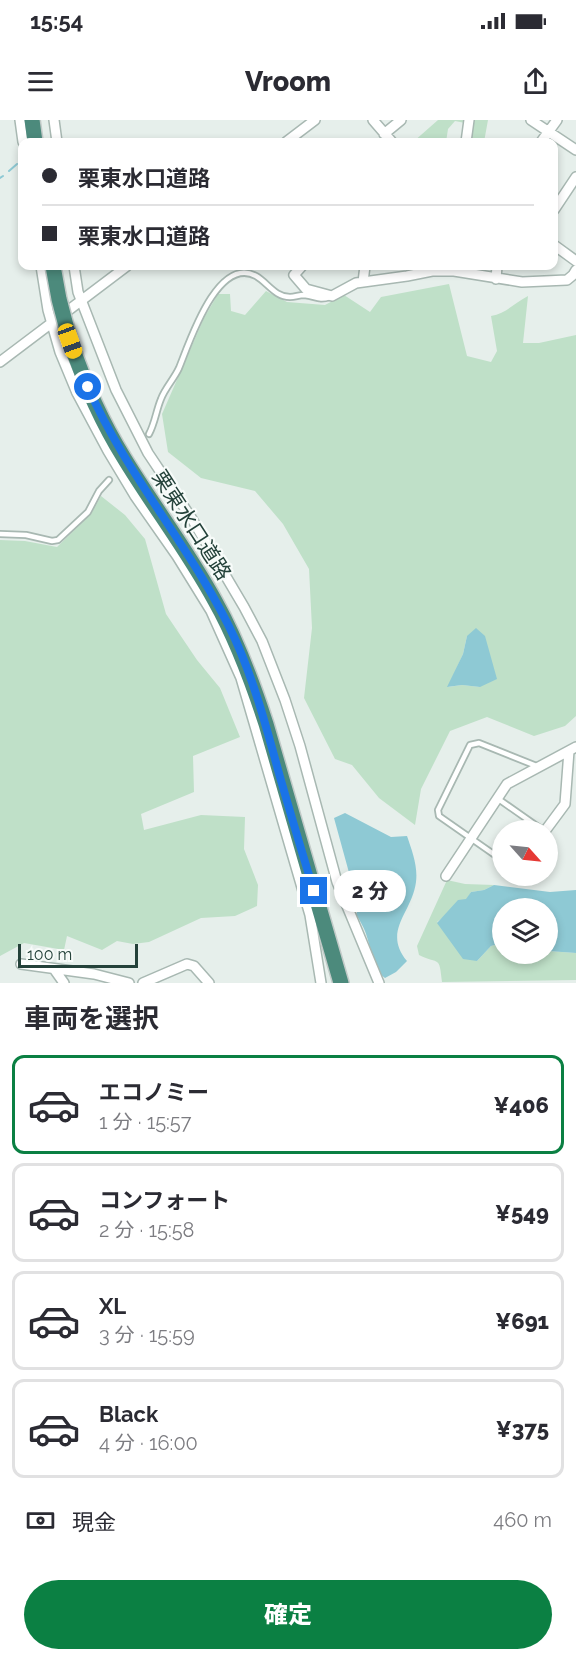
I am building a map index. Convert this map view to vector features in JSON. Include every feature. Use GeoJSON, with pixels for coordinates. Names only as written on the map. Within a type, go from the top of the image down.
{"type":"FeatureCollection","features":[{"type":"Feature","properties":{"kind":"highway"},"geometry":{"type":"LineString","coordinates":[[32,120],[34,138]]}},
{"type":"Feature","properties":{"kind":"highway","name":"栗東水口道路"},"geometry":{"type":"LineString","coordinates":[[54,270],[70,341],[81,372],[108,430],[214,599],[234,638],[252,682],[339,977]]}},
{"type":"Feature","properties":{"kind":"street"},"geometry":{"type":"LineString","coordinates":[[20,120],[22,138]]}},
{"type":"Feature","properties":{"kind":"street"},"geometry":{"type":"LineString","coordinates":[[54,120],[56,138]]}},
{"type":"Feature","properties":{"kind":"street"},"geometry":{"type":"LineString","coordinates":[[291,138],[315,120]]}},
{"type":"Feature","properties":{"kind":"street"},"geometry":{"type":"LineString","coordinates":[[373,120],[388,138]]}},
{"type":"Feature","properties":{"kind":"street"},"geometry":{"type":"LineString","coordinates":[[384,134],[400,120]]}},
{"type":"Feature","properties":{"kind":"street"},"geometry":{"type":"LineString","coordinates":[[467,138],[469,120]]}},
{"type":"Feature","properties":{"kind":"street"},"geometry":{"type":"LineString","coordinates":[[531,120],[576,150]]}},
{"type":"Feature","properties":{"kind":"street"},"geometry":{"type":"LineString","coordinates":[[544,138],[556,120]]}},
{"type":"Feature","properties":{"kind":"street"},"geometry":{"type":"LineString","coordinates":[[558,204],[576,177]]}},
{"type":"Feature","properties":{"kind":"street"},"geometry":{"type":"LineString","coordinates":[[558,248],[576,261]]}},
{"type":"Feature","properties":{"kind":"street"},"geometry":{"type":"LineString","coordinates":[[42,270],[48,310],[60,352],[77,393],[135,496],[177,556],[211,611],[241,678],[310,915],[321,983]]}},
{"type":"Feature","properties":{"kind":"street"},"geometry":{"type":"LineString","coordinates":[[75,270],[81,301],[116,390],[148,453],[192,519],[262,641],[300,746],[337,882],[379,983]]}},
{"type":"Feature","properties":{"kind":"street"},"geometry":{"type":"LineString","coordinates":[[0,362],[122,270]]}},
{"type":"Feature","properties":{"kind":"street"},"geometry":{"type":"LineString","coordinates":[[298,270],[294,275],[306,290],[332,296],[356,283],[439,270]]}},
{"type":"Feature","properties":{"kind":"street"},"geometry":{"type":"LineString","coordinates":[[363,282],[364,270]]}},
{"type":"Feature","properties":{"kind":"street"},"geometry":{"type":"LineString","coordinates":[[407,276],[408,270]]}},
{"type":"Feature","properties":{"kind":"street"},"geometry":{"type":"LineString","coordinates":[[462,270],[496,279],[522,282],[567,280],[576,270]]}},
{"type":"Feature","properties":{"kind":"street"},"geometry":{"type":"LineString","coordinates":[[496,279],[497,270]]}},
{"type":"Feature","properties":{"kind":"street"},"geometry":{"type":"LineString","coordinates":[[446,876],[507,784],[573,749]]}},
{"type":"Feature","properties":{"kind":"street"},"geometry":{"type":"LineString","coordinates":[[553,820],[565,804],[573,749]]}},
{"type":"Feature","properties":{"kind":"street"},"geometry":{"type":"LineString","coordinates":[[21,964],[94,974],[129,983]]}},
{"type":"Feature","properties":{"kind":"street"},"geometry":{"type":"LineString","coordinates":[[144,983],[187,964],[194,966],[209,983]]}},
{"type":"Feature","properties":{"kind":"street"},"geometry":{"type":"LineString","coordinates":[[54,969],[64,983]]}},
{"type":"Feature","properties":{"kind":"lane"},"geometry":{"type":"LineString","coordinates":[[149,434],[154,425],[160,400],[178,369],[198,319],[208,301],[225,282],[237,274],[248,272],[259,277],[280,295],[290,297],[303,295],[322,300],[332,296]]}},
{"type":"Feature","properties":{"kind":"lane"},"geometry":{"type":"LineString","coordinates":[[0,534],[58,540],[88,512],[99,491],[109,480]]}},
{"type":"Feature","properties":{"kind":"lane"},"geometry":{"type":"LineString","coordinates":[[492,853],[439,816],[438,810],[470,745],[479,743],[539,767]]}},
{"type":"Feature","properties":{"kind":"lane"},"geometry":{"type":"LineString","coordinates":[[497,798],[529,820]]}},
{"type":"Feature","properties":{"kind":"green space"},"geometry":{"type":"Polygon","coordinates":[[[438,120],[465,120],[465,123],[455,121],[448,129],[447,138],[418,138],[438,120]]]}},
{"type":"Feature","properties":{"kind":"green space"},"geometry":{"type":"Polygon","coordinates":[[[473,120],[488,120],[485,138],[471,138],[473,120]]]}},
{"type":"Feature","properties":{"kind":"green space"},"geometry":{"type":"Polygon","coordinates":[[[449,284],[467,356],[491,362],[497,351],[491,316],[497,315],[528,296],[523,343],[539,343],[576,335],[576,716],[565,726],[534,736],[487,717],[450,731],[421,789],[415,825],[379,798],[352,765],[335,759],[304,698],[312,628],[309,569],[283,524],[255,491],[201,478],[168,452],[162,414],[204,318],[218,294],[230,294],[231,311],[245,315],[266,291],[287,302],[325,305],[344,295],[370,312],[381,297],[449,284]],[[467,636],[463,654],[448,687],[462,685],[480,687],[467,636]]]}},
{"type":"Feature","properties":{"kind":"green space"},"geometry":{"type":"Polygon","coordinates":[[[101,496],[125,515],[145,539],[166,614],[197,660],[220,688],[240,737],[193,756],[194,792],[141,814],[144,830],[201,815],[245,817],[244,849],[258,885],[257,906],[235,916],[201,918],[149,942],[133,944],[117,941],[102,950],[67,936],[64,950],[24,943],[0,956],[0,540],[25,541],[57,547],[91,514],[101,496]]]}},
{"type":"Feature","properties":{"kind":"green space"},"geometry":{"type":"Polygon","coordinates":[[[447,880],[465,884],[492,885],[484,890],[471,892],[467,899],[437,922],[477,961],[492,946],[492,964],[558,964],[558,952],[576,953],[576,980],[442,982],[439,964],[419,955],[417,946],[447,880]]]}},
{"type":"Feature","properties":{"kind":"water"},"geometry":{"type":"Polygon","coordinates":[[[476,628],[485,636],[497,679],[480,687],[462,685],[447,687],[463,654],[467,636],[476,628]]]}},
{"type":"Feature","properties":{"kind":"water"},"geometry":{"type":"Polygon","coordinates":[[[345,813],[391,837],[407,836],[414,859],[416,882],[398,931],[397,940],[407,961],[396,972],[385,978],[374,965],[366,934],[356,914],[359,909],[334,818],[345,813]]]}},
{"type":"Feature","properties":{"kind":"water"},"geometry":{"type":"Polygon","coordinates":[[[492,886],[502,886],[550,892],[576,890],[576,953],[558,952],[558,898],[492,898],[492,946],[477,961],[463,959],[437,923],[458,900],[466,899],[471,892],[492,886]]]}},
{"type":"Feature","properties":{"kind":"waterway"},"geometry":{"type":"LineString","coordinates":[[9,171],[17,164]]}},
{"type":"Feature","properties":{"kind":"route"},"geometry":{"type":"LineString","coordinates":[[88,387],[124,458],[184,548],[234,638],[266,724],[314,891]]}}]}
